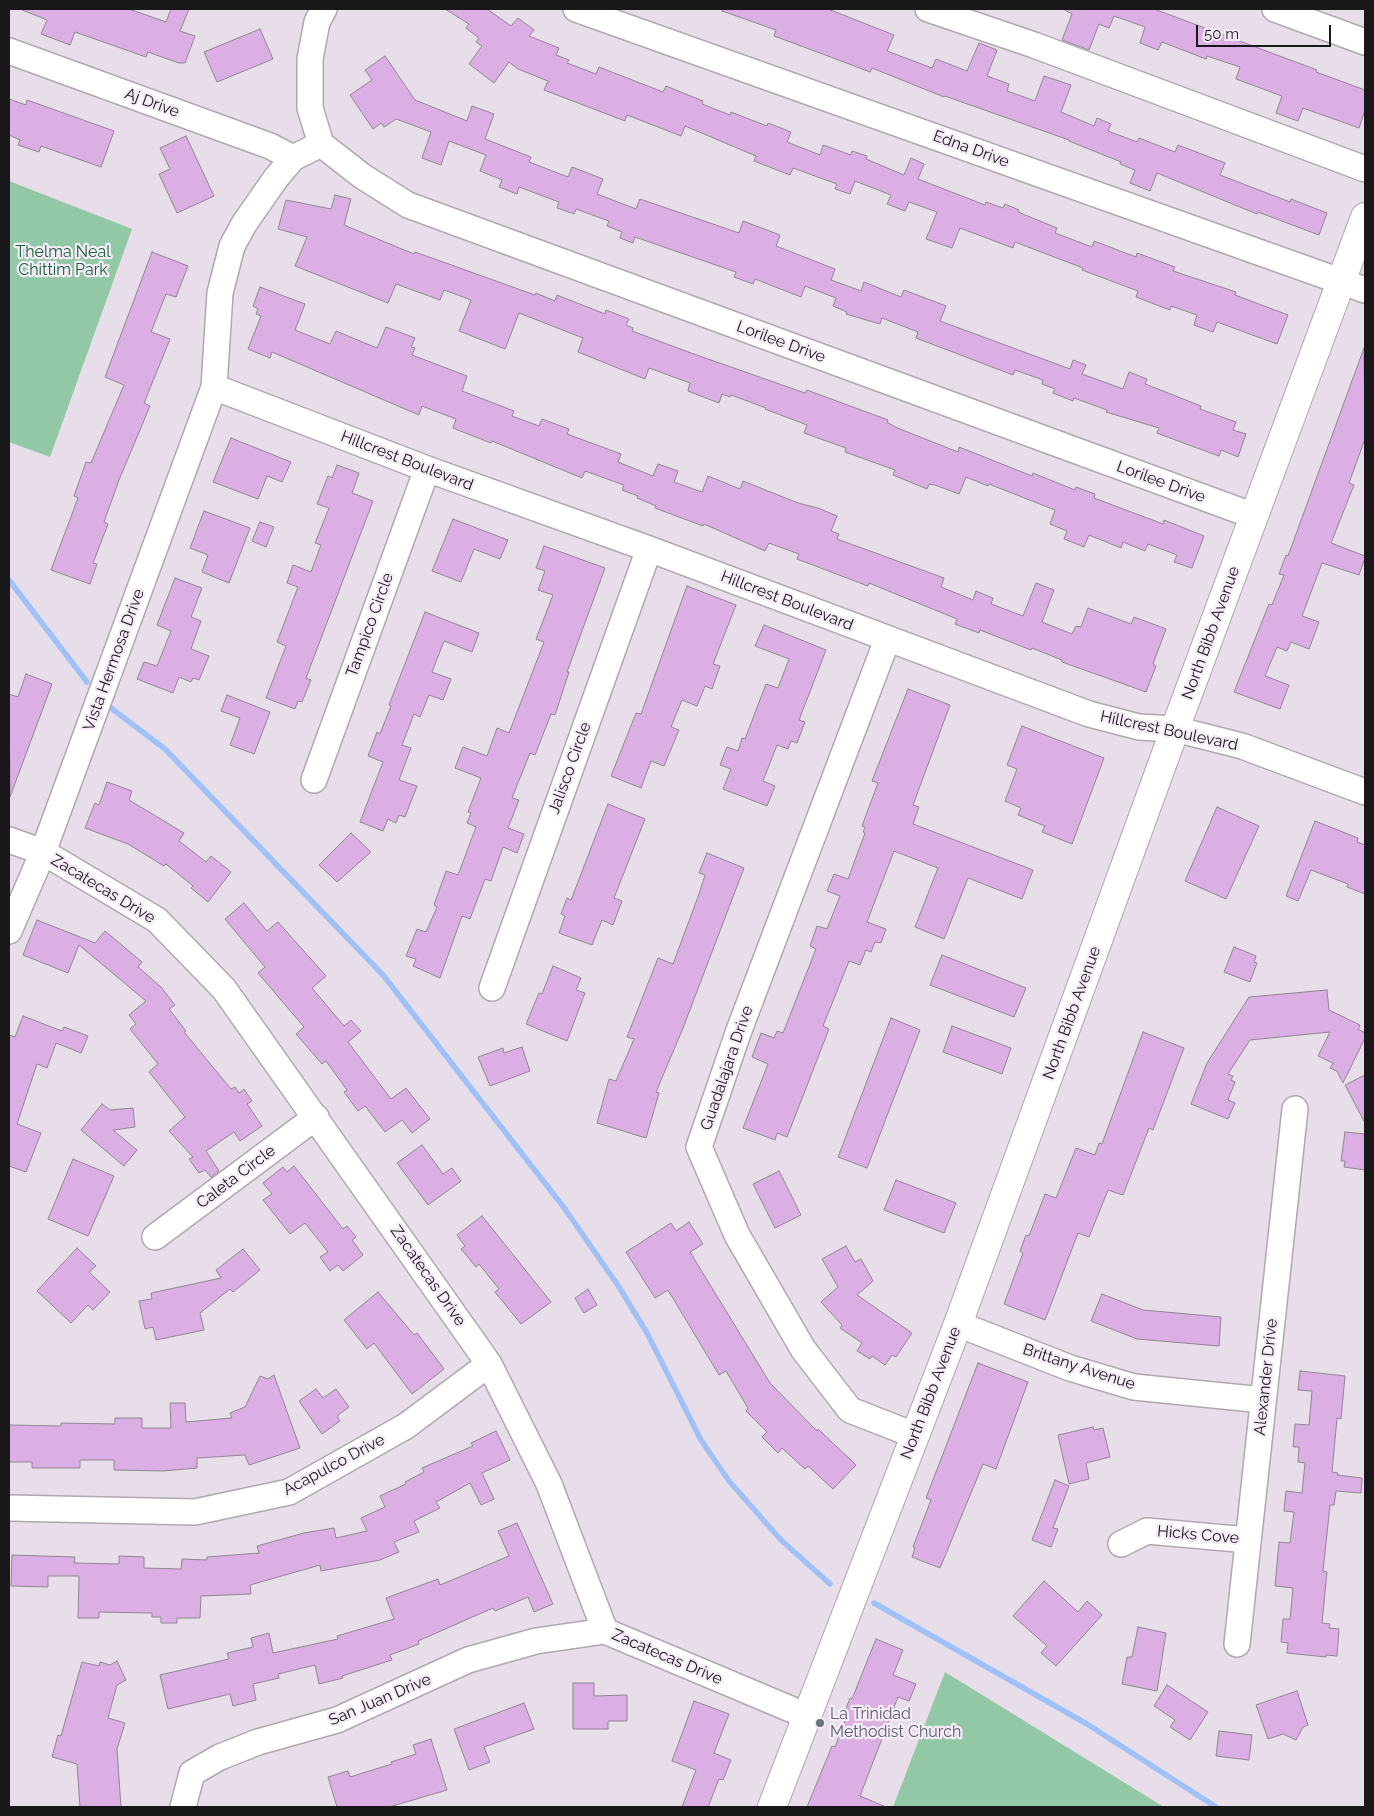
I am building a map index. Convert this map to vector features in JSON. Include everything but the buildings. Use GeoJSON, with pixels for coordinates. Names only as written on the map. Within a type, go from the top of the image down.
{"type":"FeatureCollection","features":[{"type":"Feature","properties":{"kind":"main road","name":"North Bibb Avenue"},"geometry":{"type":"LineString","coordinates":[[772,1807],[958,1324],[1254,516],[1353,286],[1365,217]]}},
{"type":"Feature","properties":{"kind":"street"},"geometry":{"type":"LineString","coordinates":[[294,158],[321,144],[310,108],[310,60],[317,22],[324,9]]}},
{"type":"Feature","properties":{"kind":"street","name":"Edna Drive"},"geometry":{"type":"LineString","coordinates":[[576,9],[1353,286]]}},
{"type":"Feature","properties":{"kind":"street"},"geometry":{"type":"LineString","coordinates":[[928,9],[1034,45],[1365,169]]}},
{"type":"Feature","properties":{"kind":"street"},"geometry":{"type":"LineString","coordinates":[[1275,9],[1365,42]]}},
{"type":"Feature","properties":{"kind":"street","name":"Aj Drive"},"geometry":{"type":"LineString","coordinates":[[9,50],[270,146],[294,158]]}},
{"type":"Feature","properties":{"kind":"street","name":"Lorilee Drive"},"geometry":{"type":"LineString","coordinates":[[321,144],[362,176],[408,205],[1254,516]]}},
{"type":"Feature","properties":{"kind":"street","name":"Vista Hermosa Drive"},"geometry":{"type":"LineString","coordinates":[[9,931],[43,852],[214,387],[220,293],[232,246],[255,208],[294,158]]}},
{"type":"Feature","properties":{"kind":"street","name":"Hillcrest Boulevard"},"geometry":{"type":"LineString","coordinates":[[214,387],[427,469],[649,549],[887,640],[1089,714],[1139,727],[1175,729],[1242,746],[1365,792]]}},
{"type":"Feature","properties":{"kind":"street","name":"Tampico Circle"},"geometry":{"type":"LineString","coordinates":[[314,780],[427,469]]}},
{"type":"Feature","properties":{"kind":"street","name":"Jalisco Circle"},"geometry":{"type":"LineString","coordinates":[[492,988],[649,549]]}},
{"type":"Feature","properties":{"kind":"street","name":"Guadalajara Drive"},"geometry":{"type":"LineString","coordinates":[[887,640],[738,1033],[699,1147],[737,1235],[803,1349],[850,1410],[914,1435]]}},
{"type":"Feature","properties":{"kind":"street","name":"Zacatecas Drive"},"geometry":{"type":"LineString","coordinates":[[9,840],[43,852],[157,920],[224,989],[489,1364],[549,1484],[605,1631],[807,1716]]}},
{"type":"Feature","properties":{"kind":"street","name":"Alexander Drive"},"geometry":{"type":"LineString","coordinates":[[1237,1644],[1295,1109]]}},
{"type":"Feature","properties":{"kind":"street","name":"Caleta Circle"},"geometry":{"type":"LineString","coordinates":[[155,1237],[316,1117]]}},
{"type":"Feature","properties":{"kind":"street","name":"Brittany Avenue"},"geometry":{"type":"LineString","coordinates":[[958,1324],[1070,1368],[1134,1387],[1263,1400]]}},
{"type":"Feature","properties":{"kind":"street","name":"Acapulco Drive"},"geometry":{"type":"LineString","coordinates":[[9,1508],[195,1512],[289,1492],[406,1426],[489,1364]]}},
{"type":"Feature","properties":{"kind":"street","name":"Hicks Cove"},"geometry":{"type":"LineString","coordinates":[[1121,1544],[1147,1531],[1248,1540]]}},
{"type":"Feature","properties":{"kind":"street","name":"San Juan Drive"},"geometry":{"type":"LineString","coordinates":[[183,1807],[192,1773],[220,1757],[258,1742],[337,1720],[468,1660],[536,1641],[605,1631]]}},
{"type":"Feature","properties":{"kind":"green space","name":"Thelma Neal Chittim Park"},"geometry":{"type":"Polygon","coordinates":[[[9,181],[132,229],[50,457],[9,442],[9,181]]]}},
{"type":"Feature","properties":{"kind":"green space"},"geometry":{"type":"Polygon","coordinates":[[[945,1672],[1164,1807],[893,1807],[945,1672]]]}},
{"type":"Feature","properties":{"kind":"waterway"},"geometry":{"type":"LineString","coordinates":[[9,580],[87,682]]}},
{"type":"Feature","properties":{"kind":"waterway"},"geometry":{"type":"LineString","coordinates":[[111,708],[165,749],[383,975],[565,1209],[619,1287],[647,1333],[701,1440],[729,1481],[781,1540],[830,1584]]}},
{"type":"Feature","properties":{"kind":"waterway"},"geometry":{"type":"LineString","coordinates":[[874,1603],[1087,1724],[1216,1807]]}},
{"type":"Feature","properties":{"kind":"place","name":"La Trinidad Methodist Church"},"geometry":{"type":"Point","coordinates":[820,1723]}}]}
